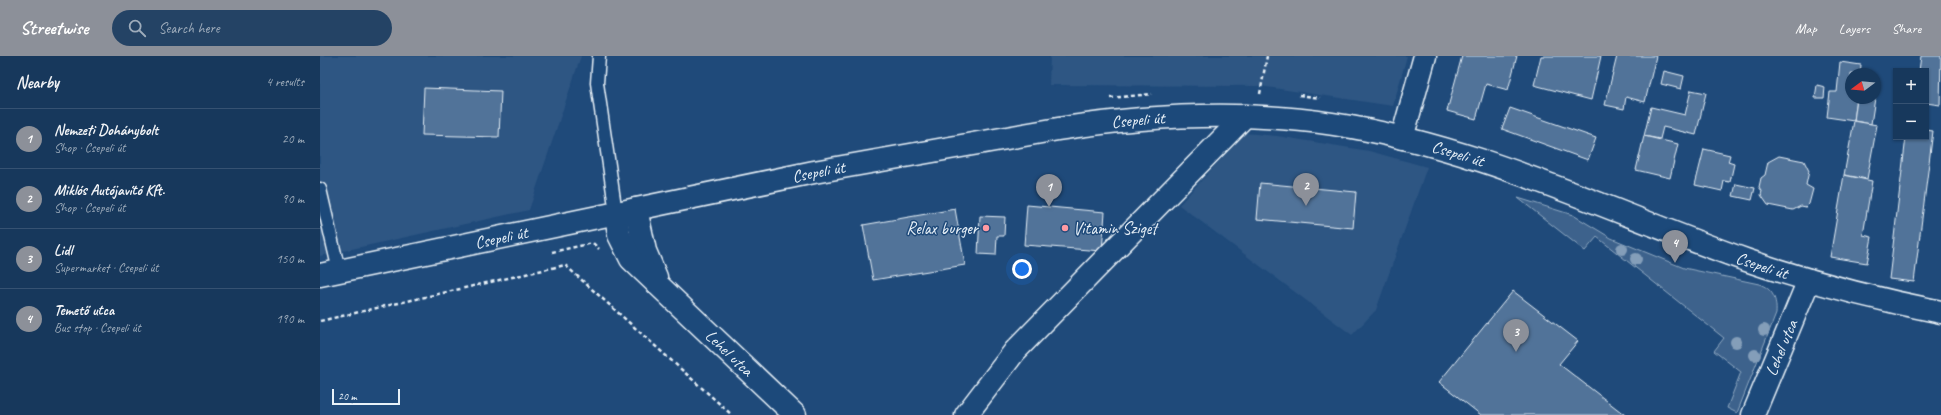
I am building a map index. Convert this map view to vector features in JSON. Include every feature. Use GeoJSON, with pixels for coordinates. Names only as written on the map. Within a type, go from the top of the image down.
{"type":"FeatureCollection","features":[{"type":"Feature","properties":{"kind":"street"},"geometry":{"type":"LineString","coordinates":[[1402,138],[1425,56]]}},
{"type":"Feature","properties":{"kind":"street","name":"Csepeli út"},"geometry":{"type":"LineString","coordinates":[[330,273],[814,172],[1073,126],[1183,116],[1245,116],[1331,123],[1402,138],[1478,158],[1538,179],[1703,244],[1779,271],[1874,298],[1941,312]]}},
{"type":"Feature","properties":{"kind":"street"},"geometry":{"type":"LineString","coordinates":[[966,415],[1015,351],[1245,116]]}},
{"type":"Feature","properties":{"kind":"street","name":"Lehel utca"},"geometry":{"type":"LineString","coordinates":[[626,211],[656,277],[664,290],[796,415]]}},
{"type":"Feature","properties":{"kind":"street","name":"Lehel utca"},"geometry":{"type":"LineString","coordinates":[[1753,415],[1809,280]]}},
{"type":"Feature","properties":{"kind":"lane"},"geometry":{"type":"LineString","coordinates":[[599,56],[597,83],[626,211]]}},
{"type":"Feature","properties":{"kind":"lane"},"geometry":{"type":"LineString","coordinates":[[320,189],[330,273]]}},
{"type":"Feature","properties":{"kind":"path"},"geometry":{"type":"LineString","coordinates":[[1259,95],[1267,56]]}},
{"type":"Feature","properties":{"kind":"path"},"geometry":{"type":"LineString","coordinates":[[1103,99],[1134,94],[1155,94]]}},
{"type":"Feature","properties":{"kind":"path"},"geometry":{"type":"LineString","coordinates":[[1253,95],[1266,95]]}},
{"type":"Feature","properties":{"kind":"path"},"geometry":{"type":"LineString","coordinates":[[1294,95],[1308,95],[1324,99]]}},
{"type":"Feature","properties":{"kind":"path"},"geometry":{"type":"LineString","coordinates":[[320,321],[565,264],[732,415]]}},
{"type":"Feature","properties":{"kind":"shaded area"},"geometry":{"type":"Polygon","coordinates":[[[320,56],[581,56],[529,210],[320,256],[320,56]]]}},
{"type":"Feature","properties":{"kind":"shaded area"},"geometry":{"type":"Polygon","coordinates":[[[1050,56],[1407,56],[1393,106],[1260,86],[1049,85],[1050,56]]]}},
{"type":"Feature","properties":{"kind":"shaded area"},"geometry":{"type":"Polygon","coordinates":[[[1245,133],[1277,136],[1369,151],[1427,167],[1376,310],[1352,335],[1179,205],[1245,133]]]}},
{"type":"Feature","properties":{"kind":"shaded area"},"geometry":{"type":"Polygon","coordinates":[[[1518,198],[1573,215],[1611,238],[1684,268],[1759,284],[1768,289],[1775,299],[1776,314],[1737,413],[1727,408],[1741,372],[1714,351],[1724,338],[1597,237],[1585,251],[1518,198]]]}},
{"type":"Feature","properties":{"kind":"building"},"geometry":{"type":"Polygon","coordinates":[[[1462,56],[1517,56],[1508,90],[1486,84],[1476,119],[1447,111],[1462,56]]]}},
{"type":"Feature","properties":{"kind":"building"},"geometry":{"type":"Polygon","coordinates":[[[1541,56],[1601,56],[1591,100],[1534,85],[1541,56]]]}},
{"type":"Feature","properties":{"kind":"building"},"geometry":{"type":"Polygon","coordinates":[[[1617,56],[1656,56],[1645,102],[1626,97],[1624,109],[1605,105],[1617,56]]]}},
{"type":"Feature","properties":{"kind":"building"},"geometry":{"type":"Polygon","coordinates":[[[1921,56],[1941,56],[1940,105],[1929,103],[1929,68],[1919,68],[1921,56]]]}},
{"type":"Feature","properties":{"kind":"building"},"geometry":{"type":"Polygon","coordinates":[[[1840,62],[1861,65],[1861,68],[1845,68],[1845,104],[1856,104],[1854,121],[1827,117],[1830,92],[1837,92],[1840,62]]]}},
{"type":"Feature","properties":{"kind":"building"},"geometry":{"type":"Polygon","coordinates":[[[1664,71],[1684,76],[1681,89],[1661,84],[1664,71]]]}},
{"type":"Feature","properties":{"kind":"building"},"geometry":{"type":"Polygon","coordinates":[[[1817,85],[1825,87],[1824,98],[1815,98],[1817,85]]]}},
{"type":"Feature","properties":{"kind":"building"},"geometry":{"type":"Polygon","coordinates":[[[424,88],[501,91],[499,137],[422,135],[424,88]]]}},
{"type":"Feature","properties":{"kind":"building"},"geometry":{"type":"Polygon","coordinates":[[[1691,90],[1706,93],[1696,135],[1663,127],[1660,139],[1644,136],[1651,107],[1685,115],[1691,90]]]}},
{"type":"Feature","properties":{"kind":"building"},"geometry":{"type":"Polygon","coordinates":[[[1856,104],[1874,104],[1871,124],[1854,121],[1856,104]]]}},
{"type":"Feature","properties":{"kind":"building"},"geometry":{"type":"Polygon","coordinates":[[[1510,108],[1596,138],[1588,160],[1502,129],[1510,108]]]}},
{"type":"Feature","properties":{"kind":"building"},"geometry":{"type":"Polygon","coordinates":[[[1854,121],[1877,125],[1867,179],[1844,175],[1854,121]]]}},
{"type":"Feature","properties":{"kind":"building"},"geometry":{"type":"Polygon","coordinates":[[[1929,130],[1933,131],[1914,282],[1889,279],[1906,140],[1929,140],[1929,130]]]}},
{"type":"Feature","properties":{"kind":"building"},"geometry":{"type":"Polygon","coordinates":[[[1644,136],[1678,144],[1670,178],[1636,170],[1644,136]]]}},
{"type":"Feature","properties":{"kind":"building"},"geometry":{"type":"Polygon","coordinates":[[[1704,149],[1730,155],[1728,162],[1734,164],[1730,182],[1724,181],[1722,191],[1695,185],[1704,149]]]}},
{"type":"Feature","properties":{"kind":"building"},"geometry":{"type":"Polygon","coordinates":[[[1779,156],[1804,161],[1809,171],[1806,185],[1813,189],[1809,204],[1806,207],[1801,206],[1793,210],[1768,205],[1761,195],[1762,191],[1759,187],[1761,178],[1765,175],[1768,162],[1779,156]]]}},
{"type":"Feature","properties":{"kind":"building"},"geometry":{"type":"Polygon","coordinates":[[[1844,175],[1872,181],[1863,235],[1872,237],[1867,263],[1830,257],[1844,175]]]}},
{"type":"Feature","properties":{"kind":"building"},"geometry":{"type":"Polygon","coordinates":[[[1260,183],[1356,192],[1353,228],[1257,219],[1260,183]]]}},
{"type":"Feature","properties":{"kind":"building"},"geometry":{"type":"Polygon","coordinates":[[[1736,184],[1755,188],[1752,200],[1733,196],[1736,184]]]}},
{"type":"Feature","properties":{"kind":"building","name":"Vitamin Sziget"},"geometry":{"type":"Polygon","coordinates":[[[1027,205],[1105,212],[1102,251],[1024,245],[1027,205]]]}},
{"type":"Feature","properties":{"kind":"building"},"geometry":{"type":"Polygon","coordinates":[[[955,209],[965,265],[873,280],[863,225],[955,209]]]}},
{"type":"Feature","properties":{"kind":"building"},"geometry":{"type":"Polygon","coordinates":[[[980,216],[1005,217],[1004,236],[997,236],[996,255],[978,254],[980,216]]]}},
{"type":"Feature","properties":{"kind":"building"},"geometry":{"type":"Polygon","coordinates":[[[1513,291],[1578,341],[1559,364],[1625,415],[1481,415],[1439,382],[1513,291]]]}},
{"type":"Feature","properties":{"kind":"place","name":"Miklós Autójavító Kft."},"geometry":{"type":"Point","coordinates":[1306,206]}},
{"type":"Feature","properties":{"kind":"place","name":"Nemzeti Dohánybolt"},"geometry":{"type":"Point","coordinates":[1049,207]}},
{"type":"Feature","properties":{"kind":"place","name":"Relax burger"},"geometry":{"type":"Point","coordinates":[986,228]}},
{"type":"Feature","properties":{"kind":"place","name":"Vitamin Sziget"},"geometry":{"type":"Point","coordinates":[1065,228]}},
{"type":"Feature","properties":{"kind":"place","name":"Temető utca"},"geometry":{"type":"Point","coordinates":[1675,263]}},
{"type":"Feature","properties":{"kind":"place","name":"Lidl"},"geometry":{"type":"Point","coordinates":[1516,352]}}]}
